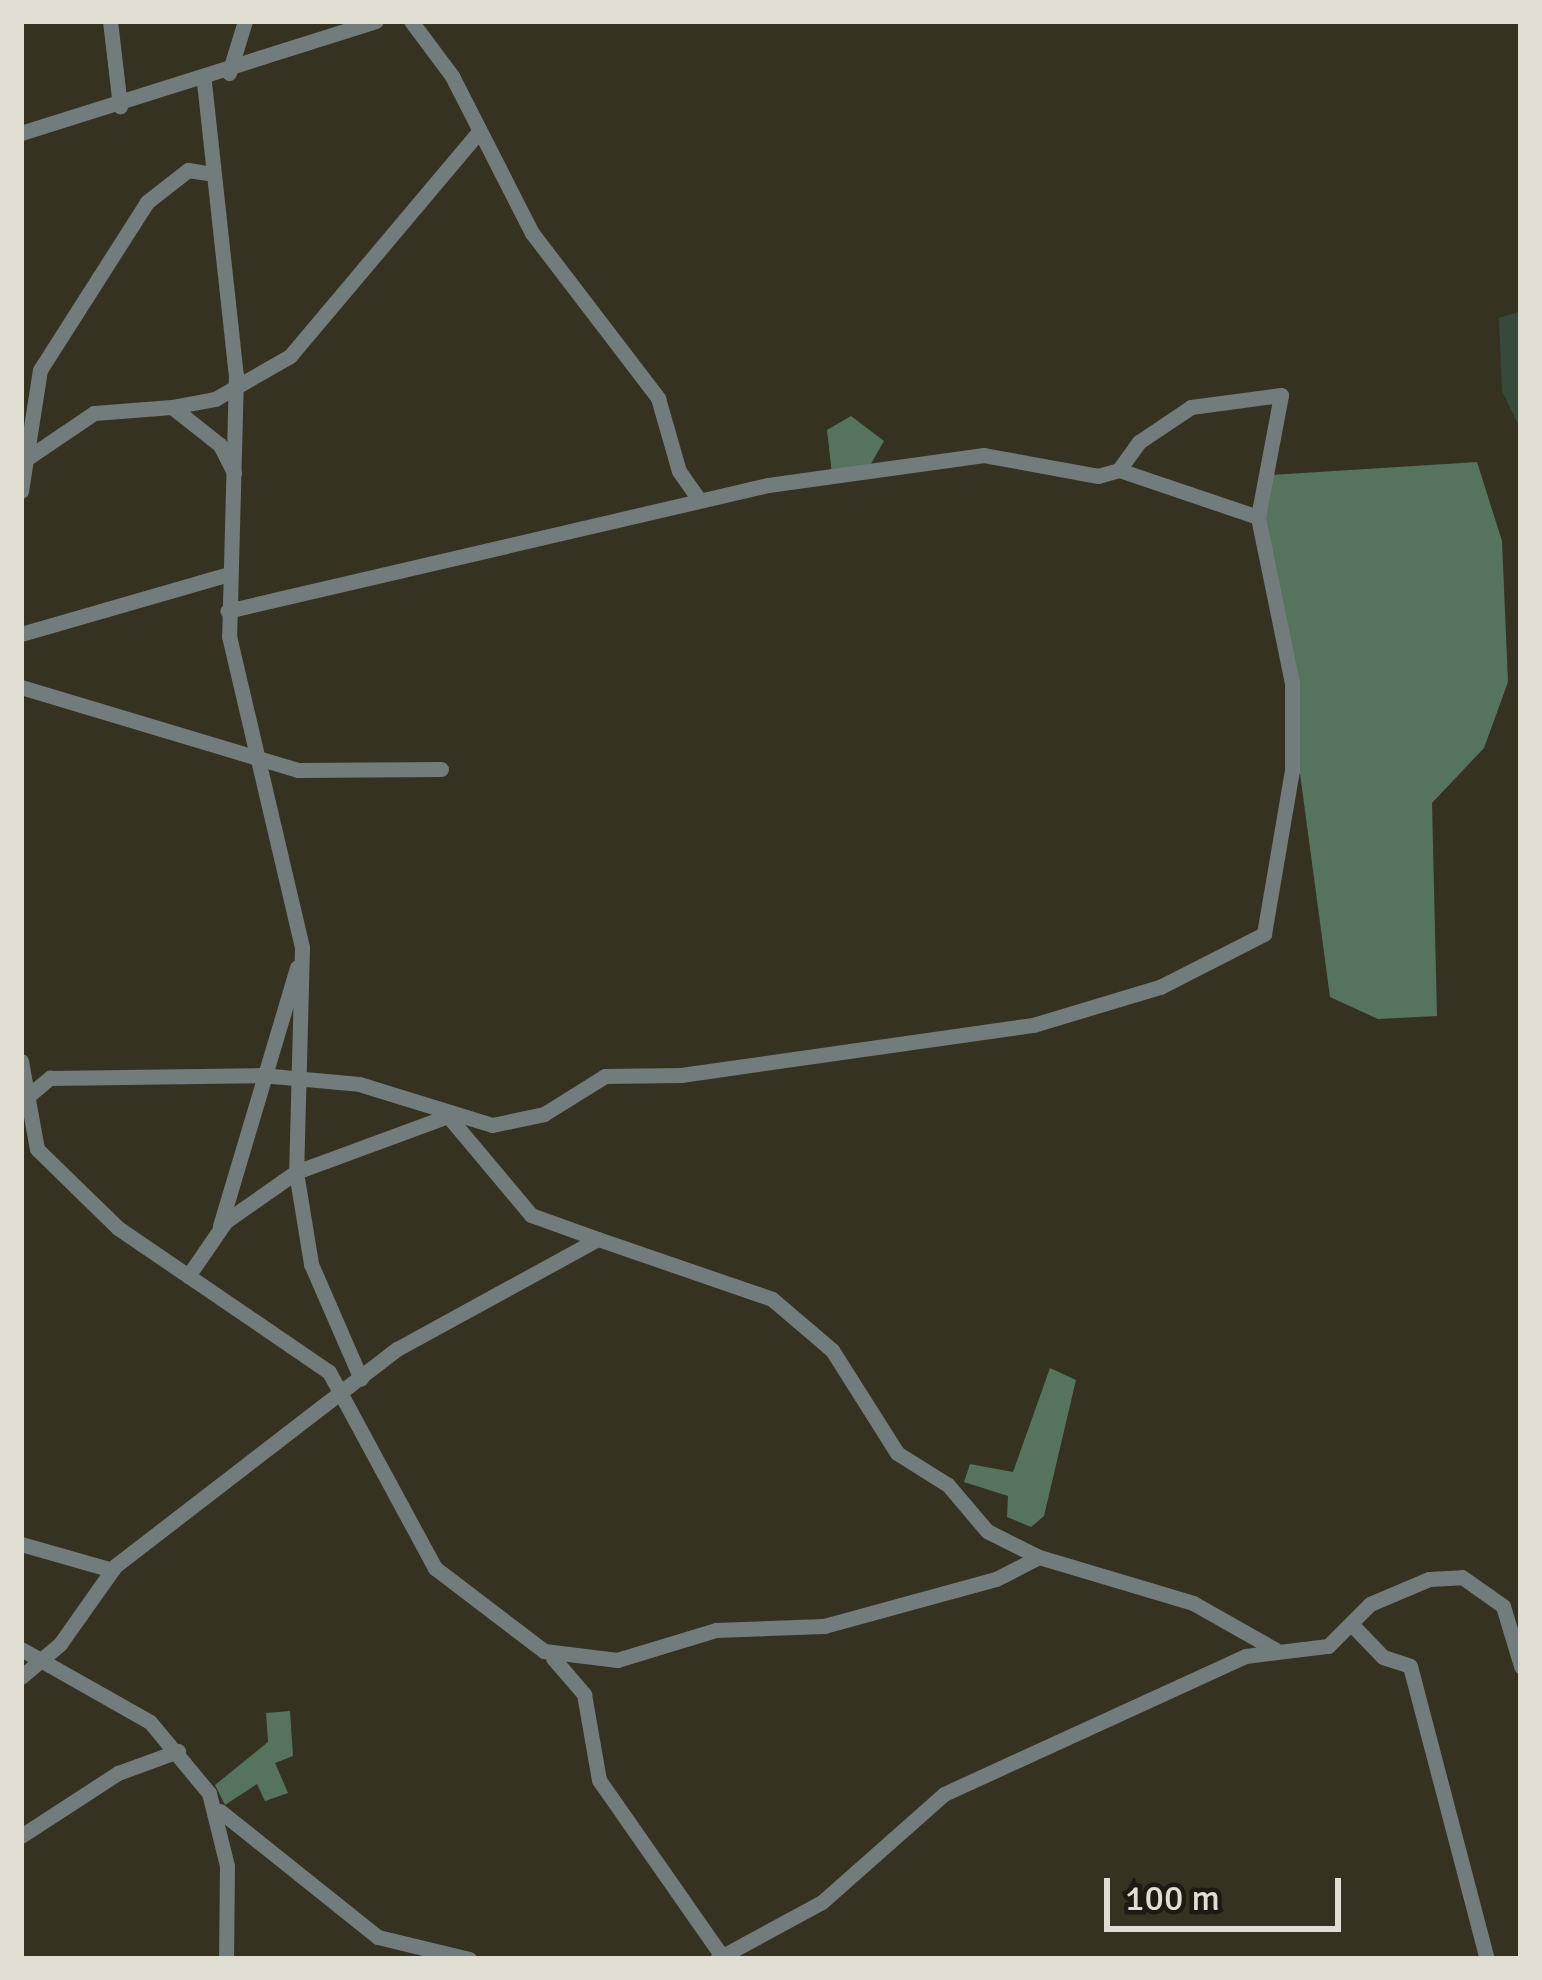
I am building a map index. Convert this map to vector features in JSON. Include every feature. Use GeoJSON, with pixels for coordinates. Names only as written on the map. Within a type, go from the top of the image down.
{"type":"FeatureCollection","features":[{"type":"Feature","properties":{"kind":"street"},"geometry":{"type":"LineString","coordinates":[[110,21],[121,106]]}},
{"type":"Feature","properties":{"kind":"street"},"geometry":{"type":"LineString","coordinates":[[229,73],[245,21]]}},
{"type":"Feature","properties":{"kind":"street"},"geometry":{"type":"LineString","coordinates":[[21,133],[204,82],[376,21]]}},
{"type":"Feature","properties":{"kind":"street"},"geometry":{"type":"LineString","coordinates":[[411,21],[452,76],[476,135],[532,233],[658,398],[679,471],[698,498]]}},
{"type":"Feature","properties":{"kind":"street"},"geometry":{"type":"LineString","coordinates":[[204,82],[208,173],[235,390],[227,611],[251,757],[302,948],[296,1172],[311,1264],[361,1379]]}},
{"type":"Feature","properties":{"kind":"street"},"geometry":{"type":"LineString","coordinates":[[26,459],[94,413],[172,406],[235,390],[317,328],[476,135]]}},
{"type":"Feature","properties":{"kind":"street"},"geometry":{"type":"LineString","coordinates":[[21,491],[40,370],[147,202],[188,170],[208,173]]}},
{"type":"Feature","properties":{"kind":"street"},"geometry":{"type":"LineString","coordinates":[[26,1098],[50,1078],[267,1076],[359,1084],[479,1125],[524,1120],[605,1076],[988,1036],[1160,987],[1264,934],[1285,852],[1292,683],[1258,517],[1281,395],[1191,406],[1139,442],[1119,470]]}},
{"type":"Feature","properties":{"kind":"street"},"geometry":{"type":"LineString","coordinates":[[172,406],[220,446],[235,475]]}},
{"type":"Feature","properties":{"kind":"street"},"geometry":{"type":"LineString","coordinates":[[227,611],[698,498],[984,455],[1086,476],[1119,470],[1258,517]]}},
{"type":"Feature","properties":{"kind":"street"},"geometry":{"type":"LineString","coordinates":[[21,634],[225,574]]}},
{"type":"Feature","properties":{"kind":"street"},"geometry":{"type":"LineString","coordinates":[[21,687],[251,757],[318,772],[441,769]]}},
{"type":"Feature","properties":{"kind":"street"},"geometry":{"type":"LineString","coordinates":[[188,1276],[219,1229],[302,948]]}},
{"type":"Feature","properties":{"kind":"street"},"geometry":{"type":"LineString","coordinates":[[21,1060],[37,1149],[118,1228],[344,1391],[435,1568],[544,1651],[584,1694],[599,1780],[720,1957],[822,1902],[944,1794],[1143,1699],[1276,1650],[1328,1646],[1355,1628],[1374,1601],[1462,1577],[1503,1606],[1521,1666]]}},
{"type":"Feature","properties":{"kind":"street"},"geometry":{"type":"LineString","coordinates":[[219,1229],[296,1172],[448,1116]]}},
{"type":"Feature","properties":{"kind":"street"},"geometry":{"type":"LineString","coordinates":[[448,1116],[531,1215],[772,1299],[832,1350],[897,1453],[948,1485],[987,1531],[1039,1556],[1193,1603],[1276,1650]]}},
{"type":"Feature","properties":{"kind":"street"},"geometry":{"type":"LineString","coordinates":[[21,1677],[112,1570],[344,1391],[443,1320],[598,1238]]}},
{"type":"Feature","properties":{"kind":"street"},"geometry":{"type":"LineString","coordinates":[[21,1544],[112,1570]]}},
{"type":"Feature","properties":{"kind":"street"},"geometry":{"type":"LineString","coordinates":[[544,1651],[616,1660],[716,1630],[824,1625],[996,1579],[1039,1556]]}},
{"type":"Feature","properties":{"kind":"street"},"geometry":{"type":"LineString","coordinates":[[1355,1628],[1383,1658],[1410,1666],[1486,1959]]}},
{"type":"Feature","properties":{"kind":"street"},"geometry":{"type":"LineString","coordinates":[[21,1649],[150,1723],[178,1751],[214,1804],[378,1937],[469,1959]]}},
{"type":"Feature","properties":{"kind":"street"},"geometry":{"type":"LineString","coordinates":[[21,1836],[118,1773],[178,1751]]}},
{"type":"Feature","properties":{"kind":"street"},"geometry":{"type":"LineString","coordinates":[[214,1804],[227,1866],[226,1959]]}},
{"type":"Feature","properties":{"kind":"green space"},"geometry":{"type":"Polygon","coordinates":[[[1521,311],[1521,430],[1502,391],[1499,318],[1521,311]]]}},
{"type":"Feature","properties":{"kind":"green space"},"geometry":{"type":"Polygon","coordinates":[[[851,416],[884,441],[868,469],[833,483],[827,430],[851,416]]]}},
{"type":"Feature","properties":{"kind":"green space"},"geometry":{"type":"Polygon","coordinates":[[[1477,462],[1502,541],[1508,682],[1484,748],[1432,803],[1437,1016],[1378,1019],[1330,997],[1265,513],[1271,475],[1477,462]]]}},
{"type":"Feature","properties":{"kind":"green space"},"geometry":{"type":"Polygon","coordinates":[[[1050,1368],[1076,1380],[1044,1516],[1031,1527],[1007,1517],[1008,1496],[964,1482],[970,1464],[1013,1472],[1050,1368]]]}},
{"type":"Feature","properties":{"kind":"green space"},"geometry":{"type":"Polygon","coordinates":[[[290,1711],[293,1756],[275,1763],[288,1793],[265,1801],[257,1784],[225,1805],[215,1785],[268,1742],[266,1713],[290,1711]]]}}]}
